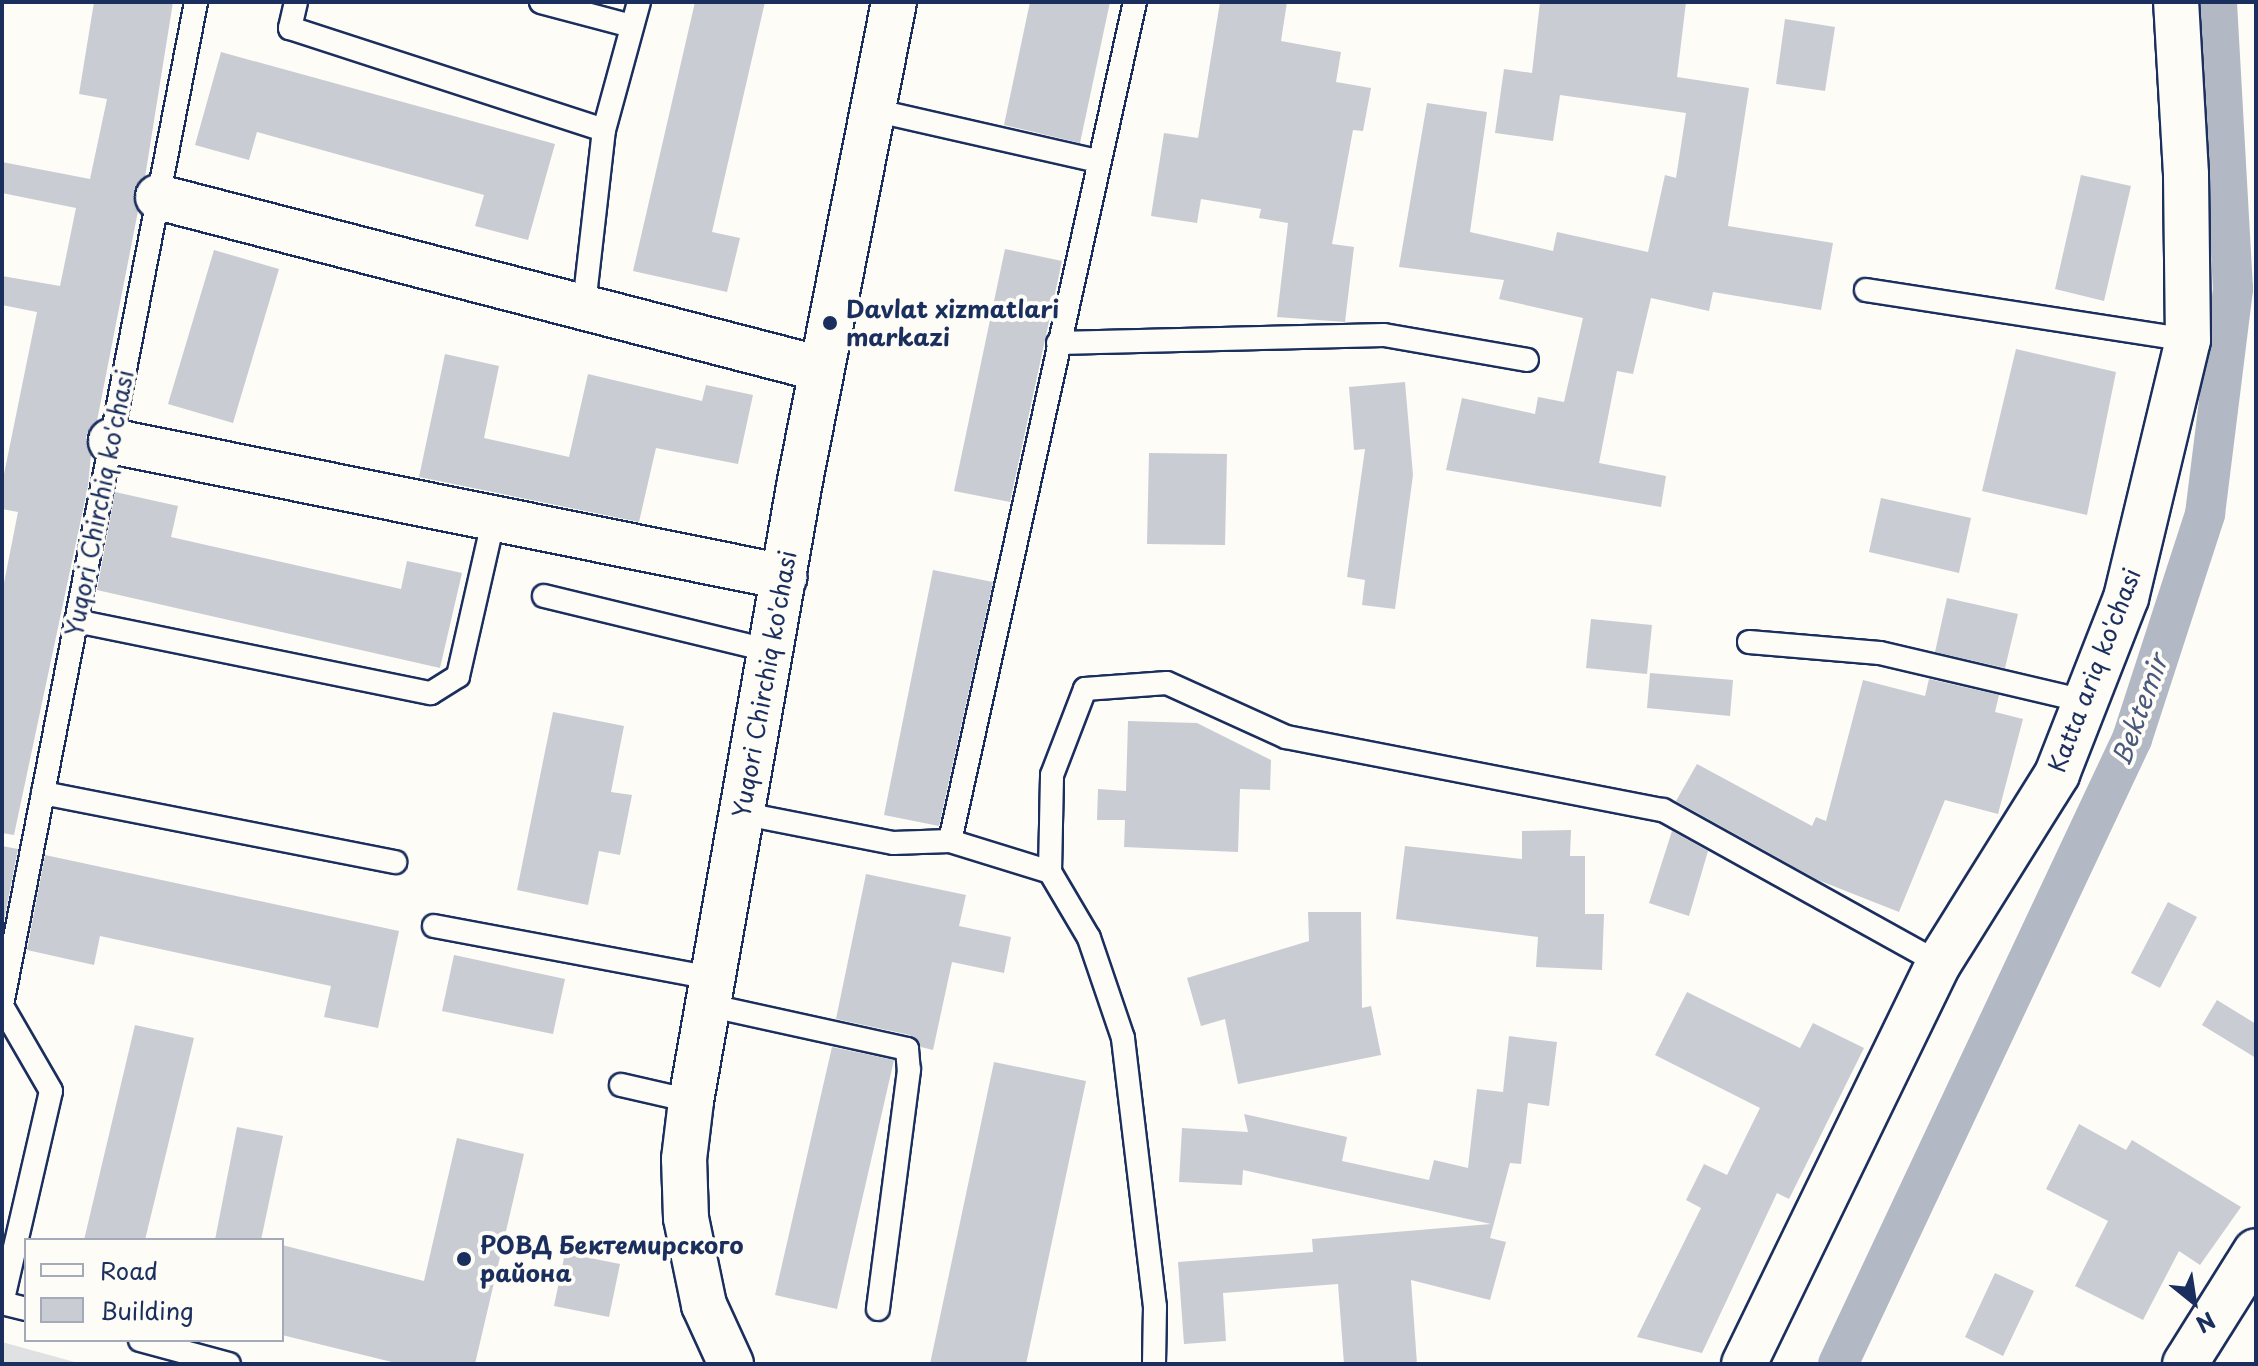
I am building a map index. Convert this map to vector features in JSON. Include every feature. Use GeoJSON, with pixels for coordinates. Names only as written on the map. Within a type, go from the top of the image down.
{"type":"FeatureCollection","features":[{"type":"Feature","properties":{"kind":"street","name":"Yuqori Chirchiq ko'chasi"},"geometry":{"type":"LineString","coordinates":[[731,1364],[704,1305],[688,1233],[684,1159],[740,813],[821,369],[894,2]]}},
{"type":"Feature","properties":{"kind":"street","name":"Katta ariq ko'chasi"},"geometry":{"type":"LineString","coordinates":[[1744,1364],[1939,963],[2057,774],[2138,555],[2188,340],[2186,174],[2176,2]]}},
{"type":"Feature","properties":{"kind":"street"},"geometry":{"type":"LineString","coordinates":[[158,197],[584,305],[821,369]]}},
{"type":"Feature","properties":{"kind":"street"},"geometry":{"type":"LineString","coordinates":[[111,441],[784,577]]}},
{"type":"Feature","properties":{"kind":"street"},"geometry":{"type":"LineString","coordinates":[[2185,1364],[2256,1251]]}},
{"type":"Feature","properties":{"kind":"lane","name":"Yuqori Chirchiq ko'chasi"},"geometry":{"type":"LineString","coordinates":[[24,1308],[2,1303],[51,1091],[2,1005],[196,2]]}},
{"type":"Feature","properties":{"kind":"lane"},"geometry":{"type":"LineString","coordinates":[[296,2],[290,28],[604,130]]}},
{"type":"Feature","properties":{"kind":"lane"},"geometry":{"type":"LineString","coordinates":[[541,2],[631,26]]}},
{"type":"Feature","properties":{"kind":"lane"},"geometry":{"type":"LineString","coordinates":[[584,305],[604,130],[639,2]]}},
{"type":"Feature","properties":{"kind":"lane"},"geometry":{"type":"LineString","coordinates":[[950,841],[1135,2]]}},
{"type":"Feature","properties":{"kind":"lane"},"geometry":{"type":"LineString","coordinates":[[873,110],[1098,161]]}},
{"type":"Feature","properties":{"kind":"lane"},"geometry":{"type":"LineString","coordinates":[[1866,290],[2188,340]]}},
{"type":"Feature","properties":{"kind":"lane"},"geometry":{"type":"LineString","coordinates":[[1058,343],[1384,335],[1527,360]]}},
{"type":"Feature","properties":{"kind":"lane"},"geometry":{"type":"LineString","coordinates":[[76,621],[431,693],[458,676],[494,518]]}},
{"type":"Feature","properties":{"kind":"lane"},"geometry":{"type":"LineString","coordinates":[[544,596],[771,651]]}},
{"type":"Feature","properties":{"kind":"lane"},"geometry":{"type":"LineString","coordinates":[[1749,642],[1880,653],[2085,701]]}},
{"type":"Feature","properties":{"kind":"lane"},"geometry":{"type":"LineString","coordinates":[[1154,1364],[1155,1307],[1123,1038],[1089,938],[1050,872],[1052,775],[1085,689],[1167,683],[1286,737],[1663,810],[1939,963]]}},
{"type":"Feature","properties":{"kind":"lane"},"geometry":{"type":"LineString","coordinates":[[43,793],[395,862]]}},
{"type":"Feature","properties":{"kind":"lane"},"geometry":{"type":"LineString","coordinates":[[740,813],[893,843],[950,841],[1050,872]]}},
{"type":"Feature","properties":{"kind":"lane"},"geometry":{"type":"LineString","coordinates":[[434,926],[710,991],[907,1049],[909,1070],[878,1309]]}},
{"type":"Feature","properties":{"kind":"lane"},"geometry":{"type":"LineString","coordinates":[[621,1085],[691,1101]]}},
{"type":"Feature","properties":{"kind":"lane"},"geometry":{"type":"LineString","coordinates":[[147,1342],[229,1364]]}},
{"type":"Feature","properties":{"kind":"shaded area"},"geometry":{"type":"Polygon","coordinates":[[[2,1342],[82,1364],[2,1364],[2,1342]]]}},
{"type":"Feature","properties":{"kind":"building"},"geometry":{"type":"Polygon","coordinates":[[[94,2],[173,2],[145,177],[134,192],[138,211],[97,421],[86,437],[91,455],[88,486],[14,835],[2,833],[2,593],[18,512],[2,509],[2,484],[37,312],[2,305],[2,276],[60,286],[76,208],[2,193],[2,162],[90,179],[107,99],[79,94],[94,2]]]}},
{"type":"Feature","properties":{"kind":"building"},"geometry":{"type":"Polygon","coordinates":[[[695,2],[765,2],[712,232],[740,238],[727,292],[633,271],[695,2]]]}},
{"type":"Feature","properties":{"kind":"building"},"geometry":{"type":"Polygon","coordinates":[[[1030,2],[1110,2],[1080,143],[1004,125],[1030,2]]]}},
{"type":"Feature","properties":{"kind":"building"},"geometry":{"type":"Polygon","coordinates":[[[1220,2],[1287,2],[1281,41],[1341,52],[1336,82],[1371,88],[1363,131],[1353,130],[1332,244],[1354,247],[1345,322],[1277,317],[1288,223],[1259,218],[1261,209],[1201,199],[1197,223],[1151,216],[1164,133],[1198,138],[1220,2]]]}},
{"type":"Feature","properties":{"kind":"building"},"geometry":{"type":"Polygon","coordinates":[[[1540,2],[1686,2],[1677,77],[1749,88],[1728,226],[1833,243],[1821,310],[1713,292],[1709,311],[1651,298],[1633,374],[1617,371],[1599,463],[1666,476],[1661,507],[1446,470],[1462,398],[1535,414],[1538,397],[1564,402],[1583,318],[1499,299],[1504,280],[1399,267],[1427,103],[1487,112],[1470,232],[1553,251],[1557,232],[1648,252],[1665,175],[1676,178],[1686,113],[1560,95],[1553,141],[1495,133],[1504,69],[1532,73],[1540,2]]]}},
{"type":"Feature","properties":{"kind":"building"},"geometry":{"type":"Polygon","coordinates":[[[1785,19],[1835,27],[1825,91],[1776,84],[1785,19]]]}},
{"type":"Feature","properties":{"kind":"building"},"geometry":{"type":"Polygon","coordinates":[[[221,52],[555,144],[528,240],[475,226],[484,195],[257,132],[249,160],[195,145],[221,52]]]}},
{"type":"Feature","properties":{"kind":"building"},"geometry":{"type":"Polygon","coordinates":[[[2081,175],[2131,186],[2104,301],[2055,289],[2081,175]]]}},
{"type":"Feature","properties":{"kind":"building"},"geometry":{"type":"Polygon","coordinates":[[[1005,249],[1062,261],[1010,502],[954,491],[1005,249]]]}},
{"type":"Feature","properties":{"kind":"building"},"geometry":{"type":"Polygon","coordinates":[[[214,250],[279,269],[233,423],[168,404],[214,250]]]}},
{"type":"Feature","properties":{"kind":"building"},"geometry":{"type":"Polygon","coordinates":[[[2016,349],[2116,372],[2087,515],[1982,491],[2016,349]]]}},
{"type":"Feature","properties":{"kind":"building"},"geometry":{"type":"Polygon","coordinates":[[[445,354],[499,366],[484,438],[569,457],[588,374],[702,401],[706,385],[753,395],[738,464],[656,448],[639,522],[419,477],[445,354]]]}},
{"type":"Feature","properties":{"kind":"building"},"geometry":{"type":"Polygon","coordinates":[[[1405,382],[1413,475],[1395,609],[1362,605],[1365,580],[1347,577],[1365,449],[1354,450],[1349,387],[1405,382]]]}},
{"type":"Feature","properties":{"kind":"building"},"geometry":{"type":"Polygon","coordinates":[[[1149,453],[1227,454],[1225,545],[1147,544],[1149,453]]]}},
{"type":"Feature","properties":{"kind":"building"},"geometry":{"type":"Polygon","coordinates":[[[115,492],[178,506],[171,537],[401,589],[407,561],[462,573],[440,668],[97,590],[115,492]]]}},
{"type":"Feature","properties":{"kind":"building"},"geometry":{"type":"Polygon","coordinates":[[[1881,498],[1971,518],[1959,573],[1869,552],[1881,498]]]}},
{"type":"Feature","properties":{"kind":"building"},"geometry":{"type":"Polygon","coordinates":[[[933,570],[993,582],[939,826],[884,815],[933,570]]]}},
{"type":"Feature","properties":{"kind":"building"},"geometry":{"type":"Polygon","coordinates":[[[1947,598],[2018,614],[2005,668],[1935,652],[1947,598]]]}},
{"type":"Feature","properties":{"kind":"building"},"geometry":{"type":"Polygon","coordinates":[[[1591,619],[1652,625],[1647,674],[1586,668],[1591,619]]]}},
{"type":"Feature","properties":{"kind":"building"},"geometry":{"type":"Polygon","coordinates":[[[1650,673],[1733,680],[1730,716],[1647,708],[1650,673]]]}},
{"type":"Feature","properties":{"kind":"building"},"geometry":{"type":"Polygon","coordinates":[[[1929,679],[1999,695],[1995,712],[2023,719],[1998,814],[1945,800],[1899,912],[1818,880],[1676,801],[1697,764],[1812,826],[1816,817],[1826,821],[1863,680],[1925,696],[1929,679]]]}},
{"type":"Feature","properties":{"kind":"building"},"geometry":{"type":"Polygon","coordinates":[[[553,712],[624,726],[611,792],[632,795],[620,855],[599,851],[588,905],[517,890],[553,712]]]}},
{"type":"Feature","properties":{"kind":"building"},"geometry":{"type":"Polygon","coordinates":[[[1128,721],[1197,723],[1271,760],[1270,790],[1240,789],[1238,852],[1124,847],[1125,820],[1097,820],[1098,789],[1126,791],[1128,721]]]}},
{"type":"Feature","properties":{"kind":"building"},"geometry":{"type":"Polygon","coordinates":[[[1571,830],[1570,856],[1585,856],[1585,914],[1604,914],[1602,970],[1536,967],[1538,937],[1396,919],[1405,846],[1522,859],[1522,831],[1571,830]]]}},
{"type":"Feature","properties":{"kind":"building"},"geometry":{"type":"Polygon","coordinates":[[[1672,831],[1708,851],[1689,916],[1649,903],[1672,831]]]}},
{"type":"Feature","properties":{"kind":"building"},"geometry":{"type":"Polygon","coordinates":[[[2,846],[18,849],[2,931],[2,846]]]}},
{"type":"Feature","properties":{"kind":"building"},"geometry":{"type":"Polygon","coordinates":[[[45,855],[399,931],[378,1028],[324,1017],[331,986],[100,936],[94,965],[27,950],[45,855]]]}},
{"type":"Feature","properties":{"kind":"building"},"geometry":{"type":"Polygon","coordinates":[[[866,874],[966,895],[959,926],[1011,937],[1004,973],[952,962],[933,1050],[921,1047],[910,1035],[836,1019],[866,874]]]}},
{"type":"Feature","properties":{"kind":"building"},"geometry":{"type":"Polygon","coordinates":[[[2168,902],[2197,917],[2160,988],[2131,973],[2168,902]]]}},
{"type":"Feature","properties":{"kind":"building"},"geometry":{"type":"Polygon","coordinates":[[[1308,912],[1361,912],[1362,1008],[1371,1006],[1381,1055],[1238,1084],[1225,1019],[1201,1026],[1187,978],[1309,941],[1308,912]]]}},
{"type":"Feature","properties":{"kind":"building"},"geometry":{"type":"Polygon","coordinates":[[[454,955],[565,979],[553,1034],[442,1011],[454,955]]]}},
{"type":"Feature","properties":{"kind":"building"},"geometry":{"type":"Polygon","coordinates":[[[1687,992],[1800,1048],[1813,1023],[1864,1048],[1789,1199],[1777,1193],[1702,1353],[1637,1337],[1701,1208],[1686,1200],[1704,1164],[1727,1175],[1760,1108],[1655,1055],[1687,992]]]}},
{"type":"Feature","properties":{"kind":"building"},"geometry":{"type":"Polygon","coordinates":[[[2217,1000],[2256,1024],[2256,1058],[2202,1025],[2217,1000]]]}},
{"type":"Feature","properties":{"kind":"building"},"geometry":{"type":"Polygon","coordinates":[[[135,1025],[194,1038],[145,1238],[84,1238],[135,1025]]]}},
{"type":"Feature","properties":{"kind":"building"},"geometry":{"type":"Polygon","coordinates":[[[1509,1036],[1557,1042],[1549,1106],[1528,1103],[1521,1164],[1510,1163],[1490,1238],[1506,1242],[1490,1300],[1411,1280],[1417,1364],[1344,1364],[1338,1284],[1223,1293],[1226,1341],[1184,1344],[1178,1262],[1313,1252],[1312,1239],[1491,1224],[1243,1170],[1242,1185],[1179,1182],[1182,1128],[1248,1132],[1244,1114],[1347,1137],[1342,1161],[1429,1180],[1434,1160],[1468,1168],[1477,1089],[1503,1092],[1509,1036]]]}},
{"type":"Feature","properties":{"kind":"building"},"geometry":{"type":"Polygon","coordinates":[[[832,1047],[894,1060],[837,1309],[775,1295],[832,1047]]]}},
{"type":"Feature","properties":{"kind":"building"},"geometry":{"type":"Polygon","coordinates":[[[994,1062],[1086,1081],[1026,1364],[930,1364],[994,1062]]]}},
{"type":"Feature","properties":{"kind":"building"},"geometry":{"type":"Polygon","coordinates":[[[2079,1124],[2126,1150],[2132,1140],[2241,1207],[2200,1265],[2179,1251],[2143,1320],[2075,1286],[2108,1221],[2046,1189],[2079,1124]]]}},
{"type":"Feature","properties":{"kind":"building"},"geometry":{"type":"Polygon","coordinates":[[[237,1127],[283,1136],[261,1238],[215,1238],[237,1127]]]}},
{"type":"Feature","properties":{"kind":"building"},"geometry":{"type":"Polygon","coordinates":[[[457,1138],[524,1154],[475,1364],[400,1364],[284,1335],[284,1246],[424,1281],[457,1138]]]}},
{"type":"Feature","properties":{"kind":"building"},"geometry":{"type":"Polygon","coordinates":[[[565,1253],[620,1264],[609,1317],[554,1306],[565,1253]]]}},
{"type":"Feature","properties":{"kind":"building"},"geometry":{"type":"Polygon","coordinates":[[[1995,1273],[2034,1291],[2003,1356],[1965,1337],[1995,1273]]]}},
{"type":"Feature","properties":{"kind":"waterway","name":"Bektemir"},"geometry":{"type":"LineString","coordinates":[[1838,1364],[2132,739],[2205,514],[2233,289],[2217,2]]}},
{"type":"Feature","properties":{"kind":"place","name":"Davlat xizmatlari markazi"},"geometry":{"type":"Point","coordinates":[830,323]}},
{"type":"Feature","properties":{"kind":"place","name":"РОВД Бектемирского района"},"geometry":{"type":"Point","coordinates":[464,1259]}}]}
